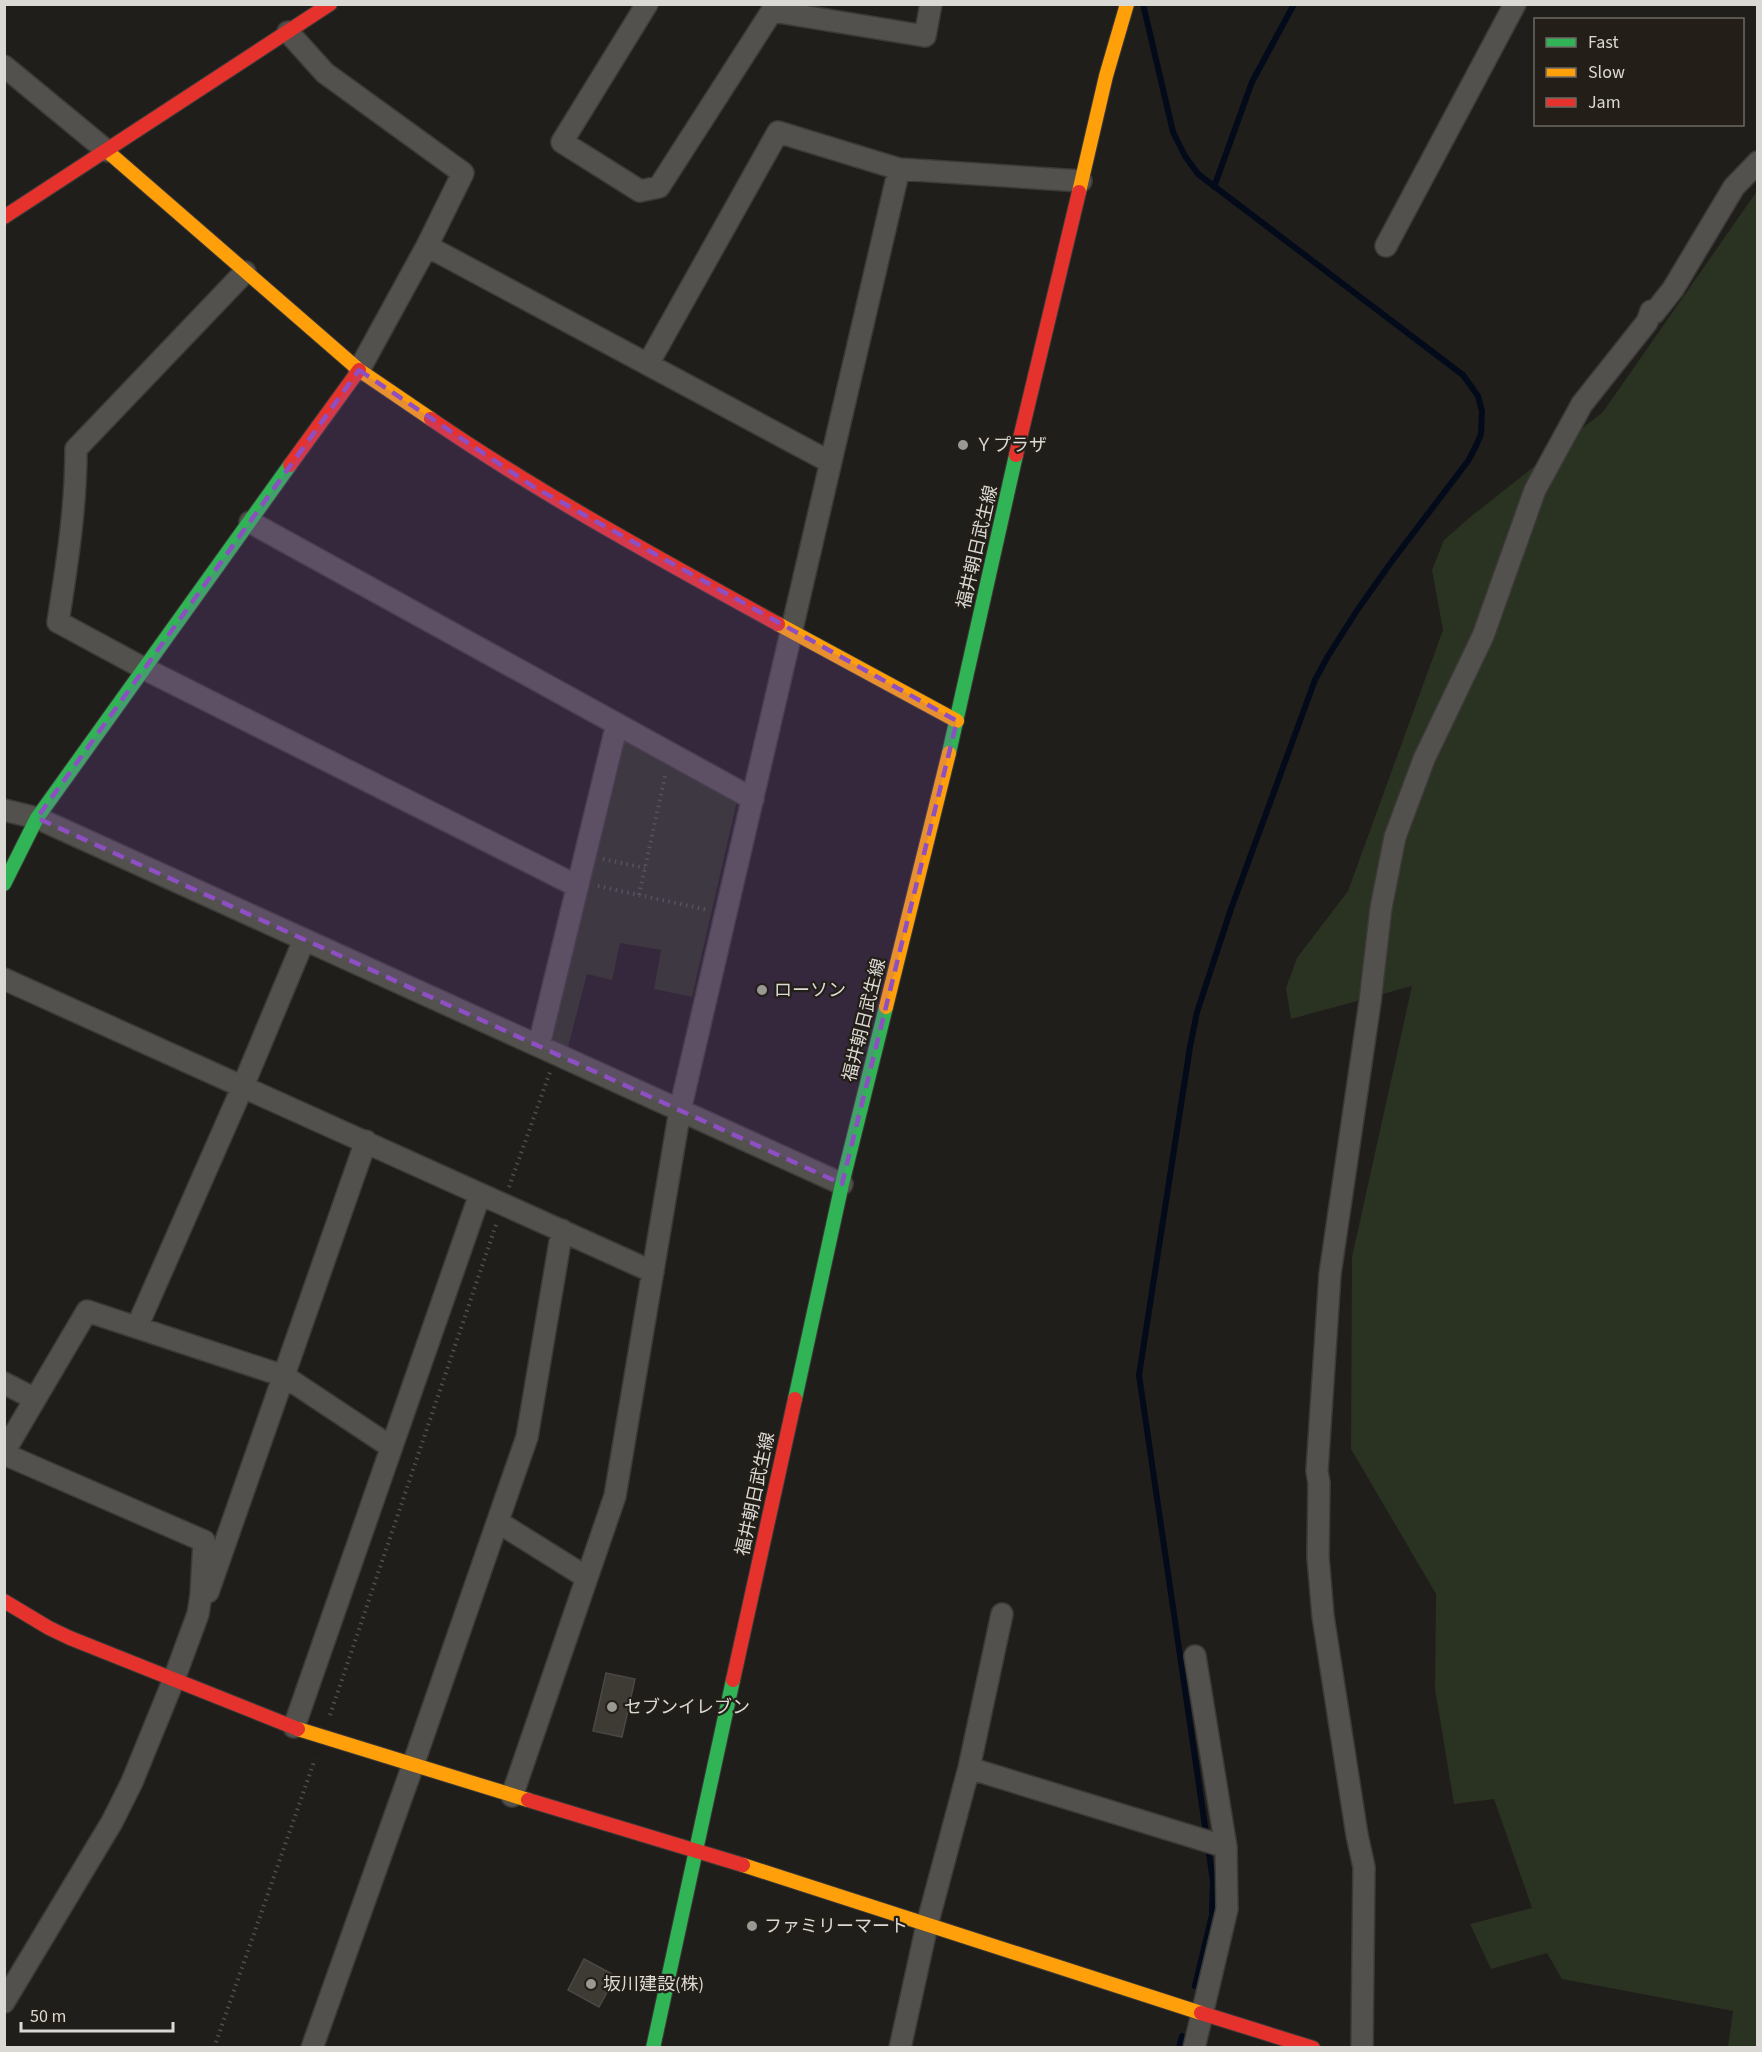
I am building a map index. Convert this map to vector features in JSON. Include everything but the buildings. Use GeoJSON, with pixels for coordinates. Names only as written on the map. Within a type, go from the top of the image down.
{"type":"FeatureCollection","features":[{"type":"Feature","properties":{"kind":"street"},"geometry":{"type":"LineString","coordinates":[[4,217],[330,4]]}},
{"type":"Feature","properties":{"kind":"street"},"geometry":{"type":"LineString","coordinates":[[647,4],[562,142],[640,190],[659,187],[772,11],[925,36],[931,4]]}},
{"type":"Feature","properties":{"kind":"street","name":"福井朝日武生線"},"geometry":{"type":"LineString","coordinates":[[652,2048],[842,1184],[957,721],[1013,469],[1106,76],[1127,4]]}},
{"type":"Feature","properties":{"kind":"street"},"geometry":{"type":"LineString","coordinates":[[1386,246],[1515,4]]}},
{"type":"Feature","properties":{"kind":"street"},"geometry":{"type":"LineString","coordinates":[[4,884],[37,818],[359,370],[427,246],[463,173],[325,74],[288,32]]}},
{"type":"Feature","properties":{"kind":"street"},"geometry":{"type":"LineString","coordinates":[[4,66],[107,151],[359,370],[534,487],[793,633],[957,721]]}},
{"type":"Feature","properties":{"kind":"street"},"geometry":{"type":"LineString","coordinates":[[648,364],[778,132],[899,169],[1081,181]]}},
{"type":"Feature","properties":{"kind":"street"},"geometry":{"type":"LineString","coordinates":[[1362,2048],[1364,1867],[1323,1616],[1318,1557],[1319,1483],[1317,1471],[1330,1274],[1370,1002],[1381,908],[1395,837],[1424,759],[1483,636],[1535,490],[1582,404],[1647,322],[1651,311],[1654,313],[1673,289],[1734,187],[1758,162]]}},
{"type":"Feature","properties":{"kind":"street"},"geometry":{"type":"LineString","coordinates":[[512,1796],[615,1496],[680,1110],[793,633],[830,462],[899,169]]}},
{"type":"Feature","properties":{"kind":"street"},"geometry":{"type":"LineString","coordinates":[[427,246],[830,462]]}},
{"type":"Feature","properties":{"kind":"street"},"geometry":{"type":"LineString","coordinates":[[245,272],[76,449],[76,494],[72,536],[58,622],[145,669],[587,886]]}},
{"type":"Feature","properties":{"kind":"street"},"geometry":{"type":"LineString","coordinates":[[250,522],[753,799]]}},
{"type":"Feature","properties":{"kind":"street"},"geometry":{"type":"LineString","coordinates":[[548,1049],[587,886],[585,855],[617,724]]}},
{"type":"Feature","properties":{"kind":"street"},"geometry":{"type":"LineString","coordinates":[[4,810],[37,818],[842,1184]]}},
{"type":"Feature","properties":{"kind":"street"},"geometry":{"type":"LineString","coordinates":[[137,1327],[243,1086],[304,940]]}},
{"type":"Feature","properties":{"kind":"street"},"geometry":{"type":"LineString","coordinates":[[4,979],[653,1272]]}},
{"type":"Feature","properties":{"kind":"street"},"geometry":{"type":"LineString","coordinates":[[4,2002],[112,1822],[132,1782],[210,1587],[366,1141]]}},
{"type":"Feature","properties":{"kind":"street"},"geometry":{"type":"LineString","coordinates":[[294,1728],[480,1194]]}},
{"type":"Feature","properties":{"kind":"street"},"geometry":{"type":"LineString","coordinates":[[312,2048],[527,1437],[562,1230]]}},
{"type":"Feature","properties":{"kind":"street"},"geometry":{"type":"LineString","coordinates":[[198,1614],[204,1541],[4,1453],[87,1311],[284,1377],[391,1446]]}},
{"type":"Feature","properties":{"kind":"street"},"geometry":{"type":"LineString","coordinates":[[4,1383],[35,1399]]}},
{"type":"Feature","properties":{"kind":"street"},"geometry":{"type":"LineString","coordinates":[[498,1522],[586,1577]]}},
{"type":"Feature","properties":{"kind":"street"},"geometry":{"type":"LineString","coordinates":[[4,1601],[49,1628],[294,1728],[696,1850],[1313,2048]]}},
{"type":"Feature","properties":{"kind":"street"},"geometry":{"type":"LineString","coordinates":[[900,2048],[927,1925],[969,1768],[1002,1614]]}},
{"type":"Feature","properties":{"kind":"street"},"geometry":{"type":"LineString","coordinates":[[1194,2048],[1227,1909],[1226,1847],[1195,1656]]}},
{"type":"Feature","properties":{"kind":"street"},"geometry":{"type":"LineString","coordinates":[[969,1768],[1226,1847]]}},
{"type":"Feature","properties":{"kind":"path"},"geometry":{"type":"LineString","coordinates":[[639,895],[670,753]]}},
{"type":"Feature","properties":{"kind":"path"},"geometry":{"type":"LineString","coordinates":[[585,855],[645,868]]}},
{"type":"Feature","properties":{"kind":"path"},"geometry":{"type":"LineString","coordinates":[[587,886],[726,914]]}},
{"type":"Feature","properties":{"kind":"path"},"geometry":{"type":"LineString","coordinates":[[214,2048],[503,1204],[548,1049]]}},
{"type":"Feature","properties":{"kind":"highlighted area"},"geometry":{"type":"Polygon","coordinates":[[[359,370],[534,487],[957,721],[842,1184],[37,818],[359,370]]]}},
{"type":"Feature","properties":{"kind":"green space"},"geometry":{"type":"Polygon","coordinates":[[[1757,191],[1757,2047],[1728,2047],[1733,2011],[1562,1979],[1547,1953],[1491,1969],[1470,1924],[1532,1908],[1494,1799],[1454,1804],[1435,1689],[1436,1594],[1351,1449],[1352,1257],[1412,986],[1291,1019],[1286,988],[1297,958],[1348,891],[1443,630],[1432,570],[1444,540],[1603,412],[1757,191]]]}},
{"type":"Feature","properties":{"kind":"green space"},"geometry":{"type":"Polygon","coordinates":[[[625,739],[737,801],[692,997],[654,989],[661,950],[620,943],[612,980],[587,974],[567,1051],[549,1043],[625,739]]]}},
{"type":"Feature","properties":{"kind":"waterway"},"geometry":{"type":"LineString","coordinates":[[1143,4],[1173,132],[1185,156],[1198,174],[1463,375],[1478,396],[1482,411],[1481,434],[1468,461],[1358,609],[1315,680],[1231,909],[1197,1012],[1190,1047],[1139,1375],[1213,1881],[1212,1915],[1195,1986]]}},
{"type":"Feature","properties":{"kind":"waterway"},"geometry":{"type":"LineString","coordinates":[[1214,187],[1252,82],[1294,4]]}},
{"type":"Feature","properties":{"kind":"waterway"},"geometry":{"type":"LineString","coordinates":[[1179,2048],[1182,2036]]}},
{"type":"Feature","properties":{"kind":"traffic: fast"},"geometry":{"type":"LineString","coordinates":[[949,753],[1016,455]]}},
{"type":"Feature","properties":{"kind":"traffic: fast"},"geometry":{"type":"LineString","coordinates":[[4,884],[37,818],[290,465]]}},
{"type":"Feature","properties":{"kind":"traffic: fast"},"geometry":{"type":"LineString","coordinates":[[795,1399],[842,1184],[886,1007]]}},
{"type":"Feature","properties":{"kind":"traffic: fast"},"geometry":{"type":"LineString","coordinates":[[653,2048],[733,1680]]}},
{"type":"Feature","properties":{"kind":"traffic: slow"},"geometry":{"type":"LineString","coordinates":[[1079,192],[1106,76],[1127,4]]}},
{"type":"Feature","properties":{"kind":"traffic: slow"},"geometry":{"type":"LineString","coordinates":[[107,151],[359,370],[431,419]]}},
{"type":"Feature","properties":{"kind":"traffic: slow"},"geometry":{"type":"LineString","coordinates":[[778,624],[957,721]]}},
{"type":"Feature","properties":{"kind":"traffic: slow"},"geometry":{"type":"LineString","coordinates":[[886,1007],[949,753]]}},
{"type":"Feature","properties":{"kind":"traffic: slow"},"geometry":{"type":"LineString","coordinates":[[298,1729],[528,1800]]}},
{"type":"Feature","properties":{"kind":"traffic: slow"},"geometry":{"type":"LineString","coordinates":[[743,1865],[1201,2013]]}},
{"type":"Feature","properties":{"kind":"traffic: jam"},"geometry":{"type":"LineString","coordinates":[[4,217],[330,4]]}},
{"type":"Feature","properties":{"kind":"traffic: jam"},"geometry":{"type":"LineString","coordinates":[[1016,455],[1079,192]]}},
{"type":"Feature","properties":{"kind":"traffic: jam"},"geometry":{"type":"LineString","coordinates":[[290,465],[359,370]]}},
{"type":"Feature","properties":{"kind":"traffic: jam"},"geometry":{"type":"LineString","coordinates":[[431,419],[558,500],[778,624]]}},
{"type":"Feature","properties":{"kind":"traffic: jam"},"geometry":{"type":"LineString","coordinates":[[733,1680],[795,1399]]}},
{"type":"Feature","properties":{"kind":"traffic: jam"},"geometry":{"type":"LineString","coordinates":[[4,1601],[70,1638],[298,1729]]}},
{"type":"Feature","properties":{"kind":"traffic: jam"},"geometry":{"type":"LineString","coordinates":[[528,1800],[743,1865]]}},
{"type":"Feature","properties":{"kind":"traffic: jam"},"geometry":{"type":"LineString","coordinates":[[1201,2013],[1313,2048]]}},
{"type":"Feature","properties":{"kind":"place","name":"Ｙプラザ"},"geometry":{"type":"Point","coordinates":[963,445]}},
{"type":"Feature","properties":{"kind":"place","name":"ローソン"},"geometry":{"type":"Point","coordinates":[762,990]}},
{"type":"Feature","properties":{"kind":"place","name":"セブンイレブン"},"geometry":{"type":"Point","coordinates":[612,1707]}},
{"type":"Feature","properties":{"kind":"place","name":"ファミリーマート"},"geometry":{"type":"Point","coordinates":[752,1926]}},
{"type":"Feature","properties":{"kind":"place","name":"坂川建設(株)"},"geometry":{"type":"Point","coordinates":[591,1984]}}]}
